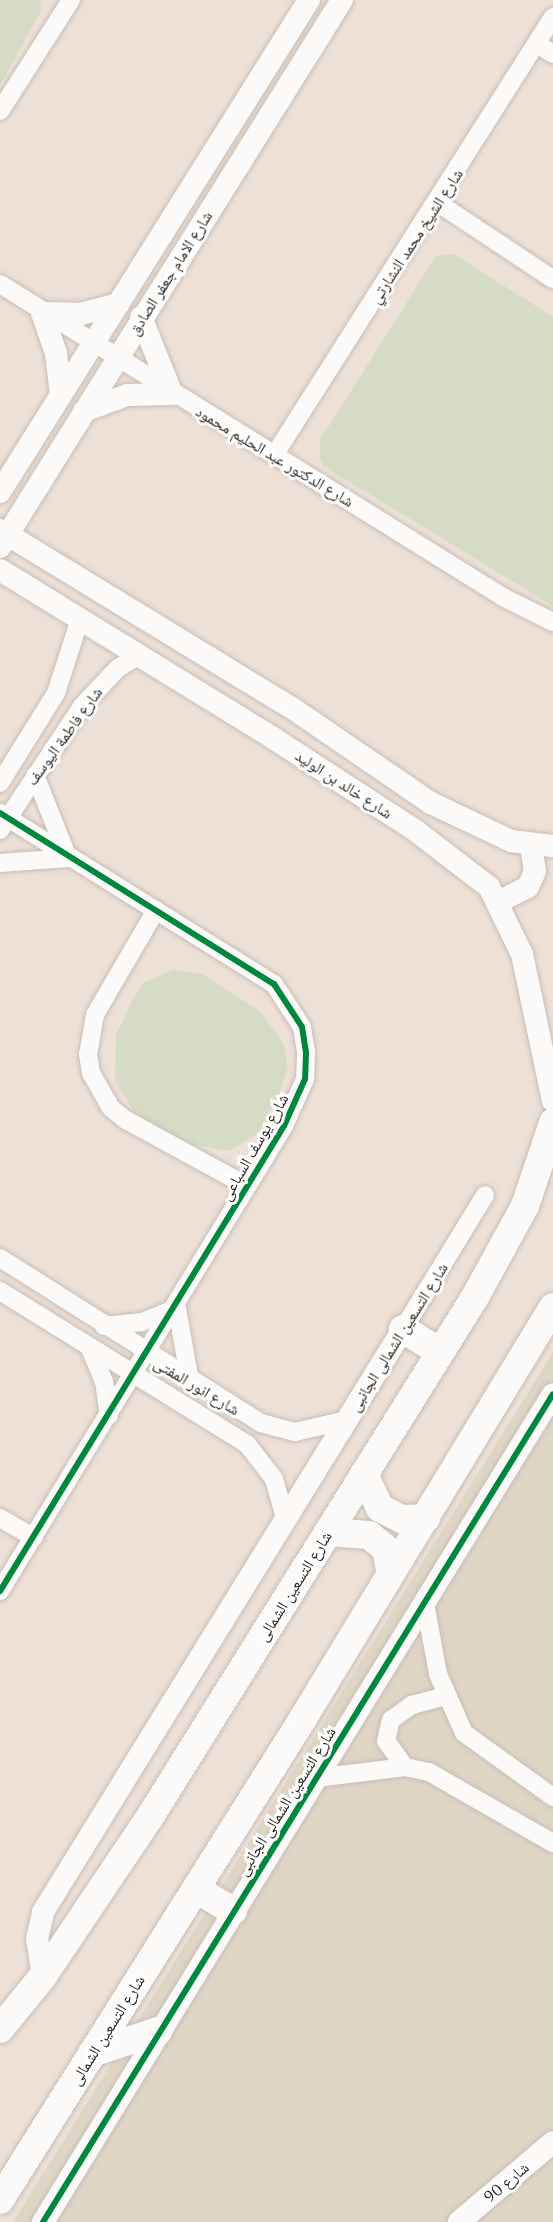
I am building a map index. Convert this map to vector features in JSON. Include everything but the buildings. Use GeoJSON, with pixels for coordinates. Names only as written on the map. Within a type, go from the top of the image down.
{"type":"FeatureCollection","features":[{"type":"Feature","properties":{"kind":"main road","name":"شارع التسعين الشمالى"},"geometry":{"type":"LineString","coordinates":[[0,2029],[43,1976],[153,1812],[440,1352],[513,1229],[553,1123]]}},
{"type":"Feature","properties":{"kind":"main road"},"geometry":{"type":"LineString","coordinates":[[513,1229],[553,1194]]}},
{"type":"Feature","properties":{"kind":"main road","name":"شارع التسعين الشمالى"},"geometry":{"type":"LineString","coordinates":[[0,2200],[426,1518],[553,1307]]}},
{"type":"Feature","properties":{"kind":"main road"},"geometry":{"type":"LineString","coordinates":[[403,1329],[440,1352]]}},
{"type":"Feature","properties":{"kind":"main road"},"geometry":{"type":"LineString","coordinates":[[364,1474],[372,1499],[386,1512],[402,1519],[426,1518]]}},
{"type":"Feature","properties":{"kind":"main road"},"geometry":{"type":"LineString","coordinates":[[328,1532],[369,1535],[386,1549],[391,1574]]}},
{"type":"Feature","properties":{"kind":"main road"},"geometry":{"type":"LineString","coordinates":[[196,1889],[233,1911]]}},
{"type":"Feature","properties":{"kind":"main road"},"geometry":{"type":"LineString","coordinates":[[92,2053],[158,2031]]}},
{"type":"Feature","properties":{"kind":"street"},"geometry":{"type":"LineString","coordinates":[[0,111],[72,0]]}},
{"type":"Feature","properties":{"kind":"street","name":"شارع الامام جعفر الصادق"},"geometry":{"type":"LineString","coordinates":[[0,492],[309,0]]}},
{"type":"Feature","properties":{"kind":"street","name":"شارع الامام جعفر الصادق"},"geometry":{"type":"LineString","coordinates":[[3,537],[342,0]]}},
{"type":"Feature","properties":{"kind":"street","name":"شارع الشيخ محمد النشارتي"},"geometry":{"type":"LineString","coordinates":[[275,454],[438,203],[553,17]]}},
{"type":"Feature","properties":{"kind":"street"},"geometry":{"type":"LineString","coordinates":[[537,44],[553,54]]}},
{"type":"Feature","properties":{"kind":"street"},"geometry":{"type":"LineString","coordinates":[[438,203],[553,279]]}},
{"type":"Feature","properties":{"kind":"street","name":"شارع الدكتور عبد الحليم محمود"},"geometry":{"type":"LineString","coordinates":[[0,284],[93,345],[275,454],[503,597],[553,622]]}},
{"type":"Feature","properties":{"kind":"street"},"geometry":{"type":"LineString","coordinates":[[61,395],[56,353],[42,313],[81,314],[119,304]]}},
{"type":"Feature","properties":{"kind":"street"},"geometry":{"type":"LineString","coordinates":[[84,411],[127,395],[172,394],[141,317]]}},
{"type":"Feature","properties":{"kind":"street","name":"شارع خالد بن الوليد"},"geometry":{"type":"LineString","coordinates":[[3,537],[292,708],[431,803],[491,834],[531,845],[553,846]]}},
{"type":"Feature","properties":{"kind":"street","name":"شارع خالد بن الوليد"},"geometry":{"type":"LineString","coordinates":[[0,570],[273,738],[451,855],[501,902],[522,954],[553,1101]]}},
{"type":"Feature","properties":{"kind":"street","name":"شارع فاطمة اليوسف"},"geometry":{"type":"LineString","coordinates":[[0,783],[7,764],[56,693],[80,619]]}},
{"type":"Feature","properties":{"kind":"street","name":"شارع فاطمة اليوسف"},"geometry":{"type":"LineString","coordinates":[[3,820],[98,686],[141,655]]}},
{"type":"Feature","properties":{"kind":"street"},"geometry":{"type":"LineString","coordinates":[[273,738],[292,708]]}},
{"type":"Feature","properties":{"kind":"street"},"geometry":{"type":"LineString","coordinates":[[0,863],[68,858],[35,775]]}},
{"type":"Feature","properties":{"kind":"street","name":"شارع يوسف السباعى"},"geometry":{"type":"LineString","coordinates":[[0,1591],[177,1308],[297,1104],[305,1079],[302,1027],[274,984],[156,910],[3,820]]}},
{"type":"Feature","properties":{"kind":"street"},"geometry":{"type":"LineString","coordinates":[[501,902],[528,886],[535,871],[531,845]]}},
{"type":"Feature","properties":{"kind":"street"},"geometry":{"type":"LineString","coordinates":[[156,910],[95,1015],[88,1054],[91,1073],[99,1092],[126,1120],[247,1186]]}},
{"type":"Feature","properties":{"kind":"street","name":"شارع التسعين الشمالى الجانبى"},"geometry":{"type":"LineString","coordinates":[[43,1976],[37,1939],[43,1912],[485,1195]]}},
{"type":"Feature","properties":{"kind":"street","name":"شارع انور المفتى"},"geometry":{"type":"LineString","coordinates":[[0,1258],[147,1356],[190,1382],[277,1428],[311,1431],[347,1420]]}},
{"type":"Feature","properties":{"kind":"street","name":"شارع انور المفتى"},"geometry":{"type":"LineString","coordinates":[[0,1291],[134,1377],[247,1444],[270,1472],[285,1518]]}},
{"type":"Feature","properties":{"kind":"street"},"geometry":{"type":"LineString","coordinates":[[104,1326],[142,1322],[177,1308],[190,1382]]}},
{"type":"Feature","properties":{"kind":"street"},"geometry":{"type":"LineString","coordinates":[[90,1349],[104,1381],[109,1416]]}},
{"type":"Feature","properties":{"kind":"street","name":"شارع التسعين الشمالى الجانبى"},"geometry":{"type":"LineString","coordinates":[[43,2222],[158,2031],[553,1394]]}},
{"type":"Feature","properties":{"kind":"street"},"geometry":{"type":"LineString","coordinates":[[0,1518],[34,1538]]}},
{"type":"Feature","properties":{"kind":"street"},"geometry":{"type":"LineString","coordinates":[[424,1603],[445,1696],[464,1733],[553,1797]]}},
{"type":"Feature","properties":{"kind":"street"},"geometry":{"type":"LineString","coordinates":[[405,1767],[386,1741],[391,1720],[412,1705],[445,1696]]}},
{"type":"Feature","properties":{"kind":"street"},"geometry":{"type":"LineString","coordinates":[[315,1778],[405,1767],[446,1779],[553,1843]]}},
{"type":"Feature","properties":{"kind":"street","name":"شارع 90"},"geometry":{"type":"LineString","coordinates":[[459,2222],[553,2142]]}},
{"type":"Feature","properties":{"kind":"shaded area"},"geometry":{"type":"Polygon","coordinates":[[[553,1352],[553,2222],[13,2222],[553,1352]]]}},
{"type":"Feature","properties":{"kind":"green space"},"geometry":{"type":"Polygon","coordinates":[[[0,0],[39,0],[42,10],[0,85],[0,0]]]}},
{"type":"Feature","properties":{"kind":"green space"},"geometry":{"type":"Polygon","coordinates":[[[454,254],[553,317],[553,606],[323,466],[320,457],[320,440],[436,256],[454,254]]]}},
{"type":"Feature","properties":{"kind":"green space"},"geometry":{"type":"Polygon","coordinates":[[[173,970],[202,974],[261,1012],[284,1045],[288,1069],[279,1094],[258,1133],[229,1151],[191,1144],[159,1128],[132,1109],[115,1080],[116,1035],[132,1001],[143,983],[173,970]]]}},
{"type":"Feature","properties":{"kind":"cycle path"},"geometry":{"type":"LineString","coordinates":[[0,813],[274,984],[302,1027],[306,1053],[305,1079],[284,1126],[0,1591]]}},
{"type":"Feature","properties":{"kind":"cycle path"},"geometry":{"type":"LineString","coordinates":[[43,2222],[553,1394]]}}]}
